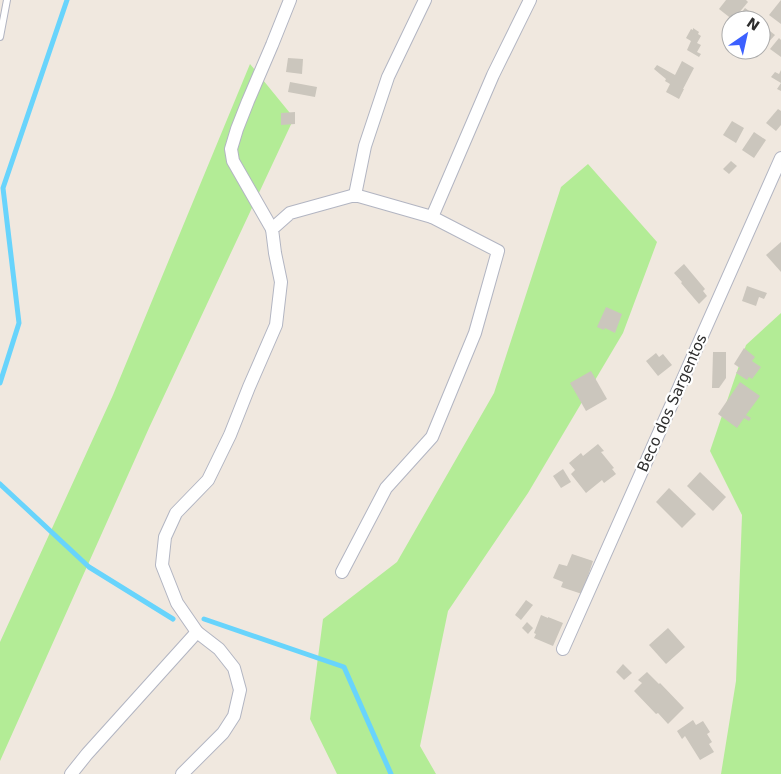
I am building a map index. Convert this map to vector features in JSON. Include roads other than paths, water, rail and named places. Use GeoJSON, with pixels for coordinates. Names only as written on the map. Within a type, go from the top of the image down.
{"type":"FeatureCollection","features":[{"type":"Feature","properties":{"kind":"street"},"geometry":{"type":"LineString","coordinates":[[182,774],[223,733],[234,716],[240,690],[234,668],[219,649],[198,632],[177,603],[162,565],[165,538],[176,513],[208,480],[230,435],[276,325],[281,282],[272,229],[232,161],[231,149],[248,101],[290,0]]}},
{"type":"Feature","properties":{"kind":"street"},"geometry":{"type":"LineString","coordinates":[[355,195],[365,146],[388,77],[425,0]]}},
{"type":"Feature","properties":{"kind":"street"},"geometry":{"type":"LineString","coordinates":[[432,217],[493,75],[530,0]]}},
{"type":"Feature","properties":{"kind":"street","name":"Beco dos Sargentos"},"geometry":{"type":"LineString","coordinates":[[563,649],[781,159]]}},
{"type":"Feature","properties":{"kind":"street"},"geometry":{"type":"LineString","coordinates":[[272,229],[290,213],[355,195],[432,217],[498,251],[475,333],[432,437],[386,488],[342,572]]}},
{"type":"Feature","properties":{"kind":"street"},"geometry":{"type":"LineString","coordinates":[[71,774],[198,632]]}},
{"type":"Feature","properties":{"kind":"lane"},"geometry":{"type":"LineString","coordinates":[[0,37],[7,0]]}},
{"type":"Feature","properties":{"kind":"waterway"},"geometry":{"type":"LineString","coordinates":[[0,383],[19,323],[3,188],[67,0]]}},
{"type":"Feature","properties":{"kind":"waterway"},"geometry":{"type":"LineString","coordinates":[[0,484],[89,567],[173,619]]}},
{"type":"Feature","properties":{"kind":"waterway"},"geometry":{"type":"LineString","coordinates":[[204,619],[344,667],[391,774]]}}]}
